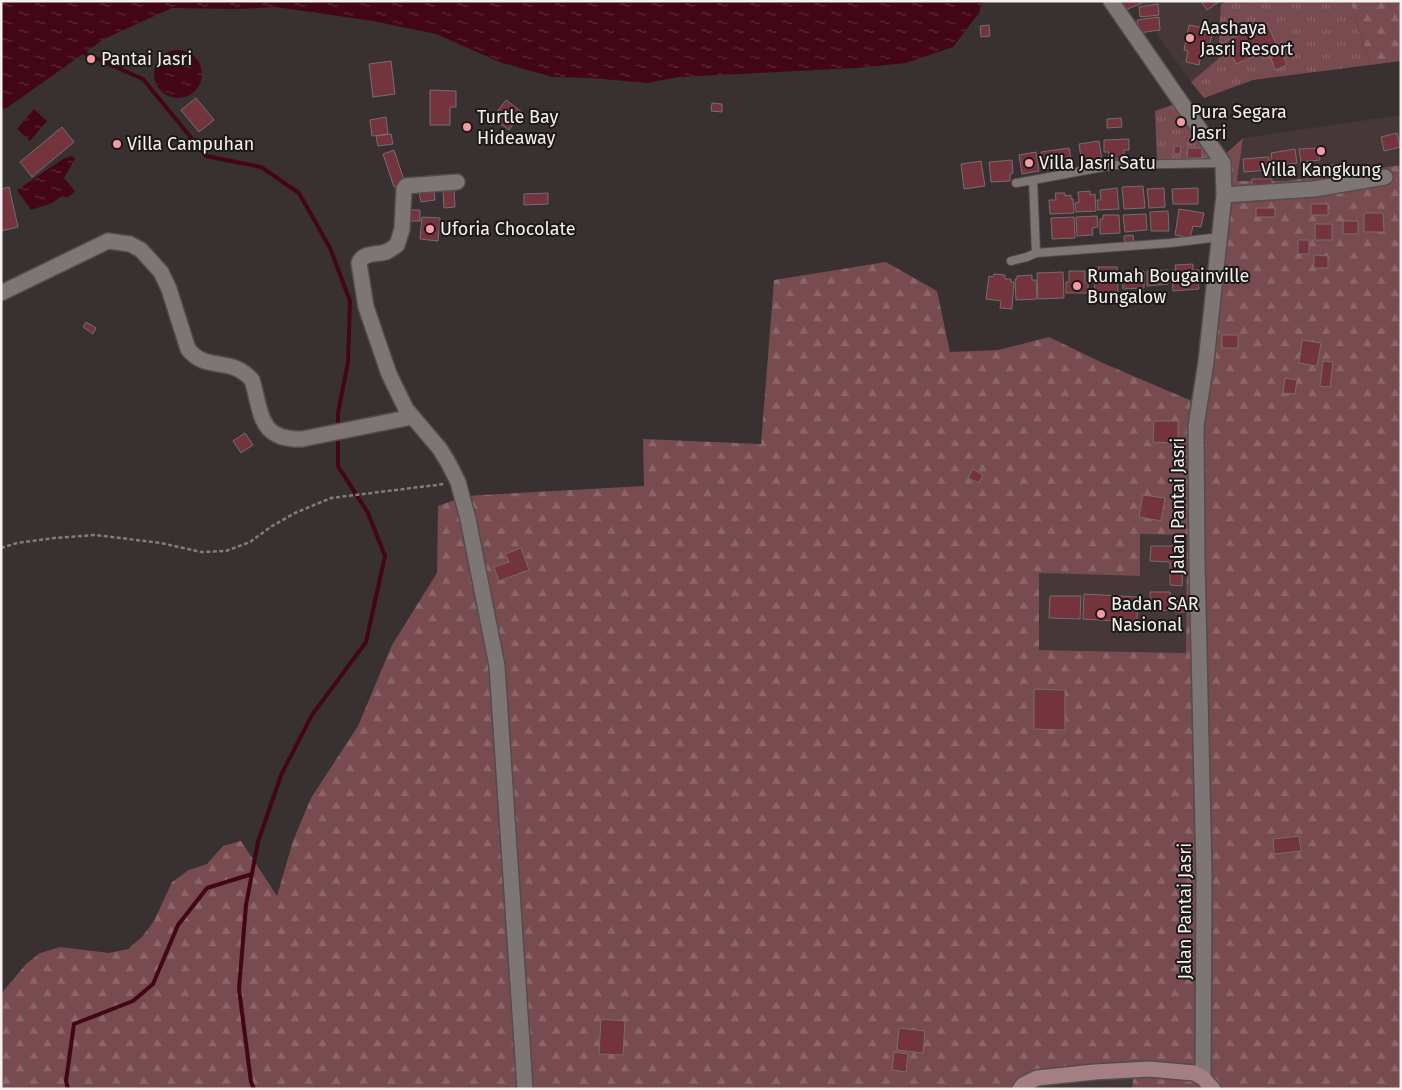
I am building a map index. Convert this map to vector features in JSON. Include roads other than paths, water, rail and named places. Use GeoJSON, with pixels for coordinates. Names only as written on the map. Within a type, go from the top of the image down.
{"type":"FeatureCollection","features":[{"type":"Feature","properties":{"kind":"street"},"geometry":{"type":"LineString","coordinates":[[1110,1],[1223,163]]}},
{"type":"Feature","properties":{"kind":"street","name":"Jalan Pantai Jasri"},"geometry":{"type":"LineString","coordinates":[[1208,1083],[1196,426],[1206,362],[1220,237],[1224,195],[1223,163]]}},
{"type":"Feature","properties":{"kind":"street"},"geometry":{"type":"LineString","coordinates":[[1224,195],[1314,189],[1386,177]]}},
{"type":"Feature","properties":{"kind":"street"},"geometry":{"type":"LineString","coordinates":[[457,182],[406,186],[404,189],[402,229],[397,245],[385,252],[364,256],[360,258],[359,263],[363,293],[372,329],[400,400],[440,449],[458,482],[468,518],[498,666],[525,1089]]}},
{"type":"Feature","properties":{"kind":"street"},"geometry":{"type":"LineString","coordinates":[[1,293],[108,241],[130,244],[142,250],[161,272],[169,289],[188,349],[194,357],[205,362],[232,366],[248,375],[252,380],[262,420],[273,433],[292,439],[302,439],[412,417]]}},
{"type":"Feature","properties":{"kind":"street"},"geometry":{"type":"LineString","coordinates":[[1020,1089],[1023,1085],[1037,1078],[1129,1069],[1188,1072],[1208,1083]]}},
{"type":"Feature","properties":{"kind":"lane"},"geometry":{"type":"LineString","coordinates":[[1016,183],[1114,166],[1223,163]]}},
{"type":"Feature","properties":{"kind":"lane"},"geometry":{"type":"LineString","coordinates":[[1033,180],[1036,253]]}},
{"type":"Feature","properties":{"kind":"lane"},"geometry":{"type":"LineString","coordinates":[[1011,261],[1027,258],[1036,253],[1170,243],[1220,237]]}},
{"type":"Feature","properties":{"kind":"water"},"geometry":{"type":"Polygon","coordinates":[[[1,1],[982,1],[979,13],[953,47],[906,63],[856,68],[679,77],[647,83],[553,77],[502,63],[436,34],[373,21],[276,7],[240,9],[172,8],[104,39],[1,112],[1,1]]]}},
{"type":"Feature","properties":{"kind":"water"},"geometry":{"type":"Polygon","coordinates":[[[178,50],[187,52],[195,57],[200,65],[202,74],[200,83],[195,91],[187,96],[178,98],[169,96],[161,91],[156,83],[154,74],[156,65],[161,57],[169,52],[178,50]]]}},
{"type":"Feature","properties":{"kind":"water"},"geometry":{"type":"Polygon","coordinates":[[[34,109],[47,121],[30,141],[17,129],[34,109]]]}},
{"type":"Feature","properties":{"kind":"water"},"geometry":{"type":"Polygon","coordinates":[[[72,156],[75,159],[64,178],[75,191],[68,198],[62,196],[52,203],[31,210],[17,190],[63,159],[72,156]]]}},
{"type":"Feature","properties":{"kind":"waterway"},"geometry":{"type":"LineString","coordinates":[[84,53],[143,79],[206,156],[261,167],[299,193],[330,248],[350,301],[348,362],[338,413],[338,428]]}},
{"type":"Feature","properties":{"kind":"waterway"},"geometry":{"type":"LineString","coordinates":[[254,1089],[251,1082],[239,989],[246,905],[258,842],[281,775],[312,715],[366,642],[385,556],[368,513],[338,466],[338,435]]}},
{"type":"Feature","properties":{"kind":"waterway"},"geometry":{"type":"LineString","coordinates":[[68,1089],[66,1081],[74,1024],[133,1001],[153,984],[178,925],[207,888],[252,874]]}},
{"type":"Feature","properties":{"kind":"place","name":"Aashaya Jasri Resort"},"geometry":{"type":"Point","coordinates":[1190,38]}},
{"type":"Feature","properties":{"kind":"place","name":"Pantai Jasri"},"geometry":{"type":"Point","coordinates":[91,59]}},
{"type":"Feature","properties":{"kind":"place","name":"Pura Segara Jasri"},"geometry":{"type":"Point","coordinates":[1181,122]}},
{"type":"Feature","properties":{"kind":"place","name":"Turtle Bay Hideaway"},"geometry":{"type":"Point","coordinates":[467,127]}},
{"type":"Feature","properties":{"kind":"place","name":"Villa Campuhan"},"geometry":{"type":"Point","coordinates":[117,144]}},
{"type":"Feature","properties":{"kind":"place","name":"Villa Kangkung"},"geometry":{"type":"Point","coordinates":[1321,151]}},
{"type":"Feature","properties":{"kind":"place","name":"Villa Jasri Satu"},"geometry":{"type":"Point","coordinates":[1029,163]}},
{"type":"Feature","properties":{"kind":"place","name":"Uforia Chocolate"},"geometry":{"type":"Point","coordinates":[430,229]}},
{"type":"Feature","properties":{"kind":"place","name":"Rumah Bougainville Bungalow"},"geometry":{"type":"Point","coordinates":[1077,286]}},
{"type":"Feature","properties":{"kind":"place","name":"Badan SAR Nasional"},"geometry":{"type":"Point","coordinates":[1101,614]}}]}
